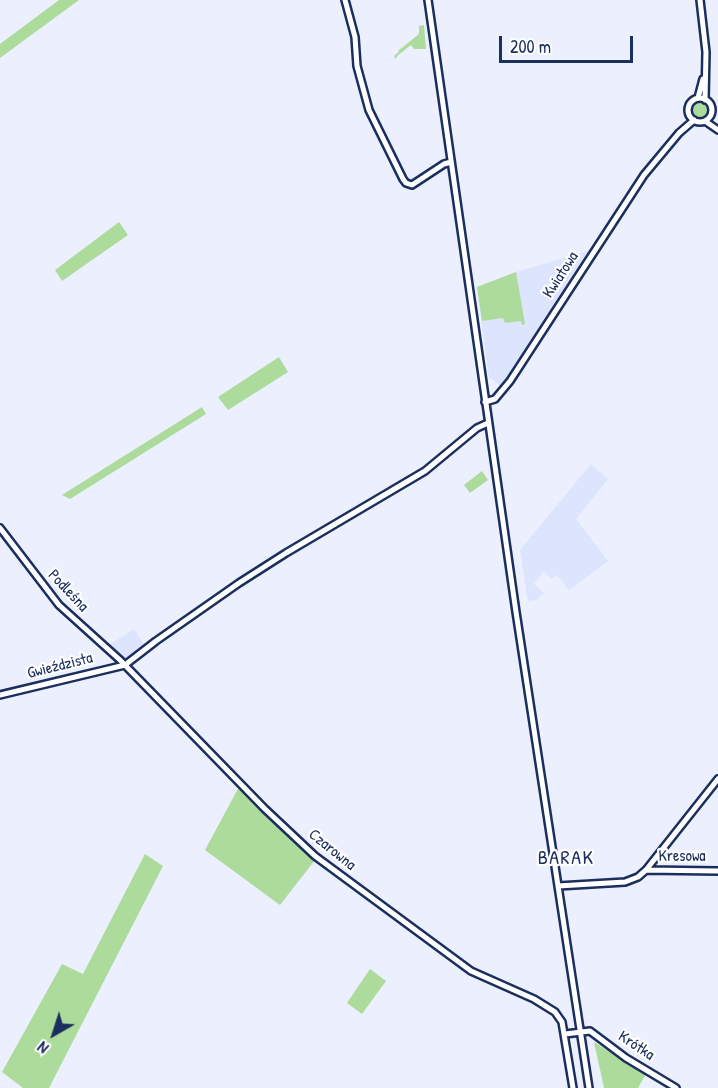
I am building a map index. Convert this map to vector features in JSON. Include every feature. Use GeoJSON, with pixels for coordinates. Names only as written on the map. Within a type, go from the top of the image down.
{"type":"FeatureCollection","features":[{"type":"Feature","properties":{"kind":"street"},"geometry":{"type":"LineString","coordinates":[[345,0],[355,37],[357,64],[369,110],[403,179],[412,185],[444,164],[451,162]]}},
{"type":"Feature","properties":{"kind":"street"},"geometry":{"type":"LineString","coordinates":[[428,0],[488,423],[589,1088]]}},
{"type":"Feature","properties":{"kind":"street"},"geometry":{"type":"LineString","coordinates":[[700,0],[705,44],[705,99],[711,107],[710,116],[718,129]]}},
{"type":"Feature","properties":{"kind":"street"},"geometry":{"type":"LineString","coordinates":[[698,98],[705,65]]}},
{"type":"Feature","properties":{"kind":"street"},"geometry":{"type":"LineString","coordinates":[[705,99],[698,98],[689,104],[688,110],[692,118],[705,121],[718,129]]}},
{"type":"Feature","properties":{"kind":"street"},"geometry":{"type":"LineString","coordinates":[[705,121],[710,116]]}},
{"type":"Feature","properties":{"kind":"street","name":"Kwiatowa"},"geometry":{"type":"LineString","coordinates":[[485,402],[495,399],[510,381],[625,201],[657,158],[692,118]]}},
{"type":"Feature","properties":{"kind":"street"},"geometry":{"type":"LineString","coordinates":[[125,665],[239,583],[425,471],[477,428],[488,423]]}},
{"type":"Feature","properties":{"kind":"street","name":"Podleśna"},"geometry":{"type":"LineString","coordinates":[[0,528],[59,605],[125,665]]}},
{"type":"Feature","properties":{"kind":"street","name":"Gwieździsta"},"geometry":{"type":"LineString","coordinates":[[0,695],[125,665]]}},
{"type":"Feature","properties":{"kind":"street","name":"Czarowna"},"geometry":{"type":"LineString","coordinates":[[125,665],[265,809],[315,856],[471,971],[534,999],[555,1012],[562,1022],[565,1034]]}},
{"type":"Feature","properties":{"kind":"street"},"geometry":{"type":"LineString","coordinates":[[558,886],[625,882],[638,877],[718,779]]}},
{"type":"Feature","properties":{"kind":"street","name":"Kresowa"},"geometry":{"type":"LineString","coordinates":[[645,870],[718,871]]}},
{"type":"Feature","properties":{"kind":"street","name":"Krótka"},"geometry":{"type":"LineString","coordinates":[[580,1032],[590,1031],[626,1058],[676,1088]]}},
{"type":"Feature","properties":{"kind":"street"},"geometry":{"type":"LineString","coordinates":[[573,1088],[565,1034],[580,1032]]}},
{"type":"Feature","properties":{"kind":"shaded area"},"geometry":{"type":"Polygon","coordinates":[[[591,250],[502,387],[489,377],[477,287],[516,272],[591,250]]]}},
{"type":"Feature","properties":{"kind":"shaded area"},"geometry":{"type":"Polygon","coordinates":[[[591,464],[608,479],[576,519],[608,561],[569,590],[557,575],[551,579],[544,571],[534,584],[544,593],[536,600],[528,601],[520,550],[591,464]]]}},
{"type":"Feature","properties":{"kind":"shaded area"},"geometry":{"type":"Polygon","coordinates":[[[134,629],[145,646],[126,661],[109,645],[134,629]]]}},
{"type":"Feature","properties":{"kind":"green space"},"geometry":{"type":"Polygon","coordinates":[[[59,0],[79,0],[0,58],[0,44],[59,0]]]}},
{"type":"Feature","properties":{"kind":"green space"},"geometry":{"type":"Polygon","coordinates":[[[424,25],[426,49],[414,49],[411,45],[396,59],[394,56],[398,51],[419,34],[419,26],[424,25]]]}},
{"type":"Feature","properties":{"kind":"green space"},"geometry":{"type":"Polygon","coordinates":[[[700,101],[706,104],[709,110],[706,116],[700,119],[694,116],[691,110],[694,104],[700,101]]]}},
{"type":"Feature","properties":{"kind":"green space"},"geometry":{"type":"Polygon","coordinates":[[[119,222],[128,235],[62,281],[55,270],[119,222]]]}},
{"type":"Feature","properties":{"kind":"green space"},"geometry":{"type":"Polygon","coordinates":[[[516,272],[525,324],[522,325],[521,321],[505,323],[503,318],[482,321],[477,287],[516,272]]]}},
{"type":"Feature","properties":{"kind":"green space"},"geometry":{"type":"Polygon","coordinates":[[[279,357],[288,372],[228,410],[218,397],[279,357]]]}},
{"type":"Feature","properties":{"kind":"green space"},"geometry":{"type":"Polygon","coordinates":[[[202,407],[206,414],[70,499],[62,495],[202,407]]]}},
{"type":"Feature","properties":{"kind":"green space"},"geometry":{"type":"Polygon","coordinates":[[[482,471],[488,480],[470,493],[464,485],[482,471]]]}},
{"type":"Feature","properties":{"kind":"green space"},"geometry":{"type":"Polygon","coordinates":[[[240,785],[315,860],[280,905],[205,850],[240,785]]]}},
{"type":"Feature","properties":{"kind":"green space"},"geometry":{"type":"Polygon","coordinates":[[[145,854],[163,866],[49,1088],[23,1088],[2,1072],[62,964],[83,974],[145,854]]]}},
{"type":"Feature","properties":{"kind":"green space"},"geometry":{"type":"Polygon","coordinates":[[[370,969],[386,981],[362,1014],[347,1003],[370,969]]]}},
{"type":"Feature","properties":{"kind":"green space"},"geometry":{"type":"Polygon","coordinates":[[[594,1042],[646,1074],[638,1088],[604,1088],[594,1042]]]}},
{"type":"Feature","properties":{"kind":"district","name":"BARAK"},"geometry":{"type":"Point","coordinates":[566,859]}}]}
